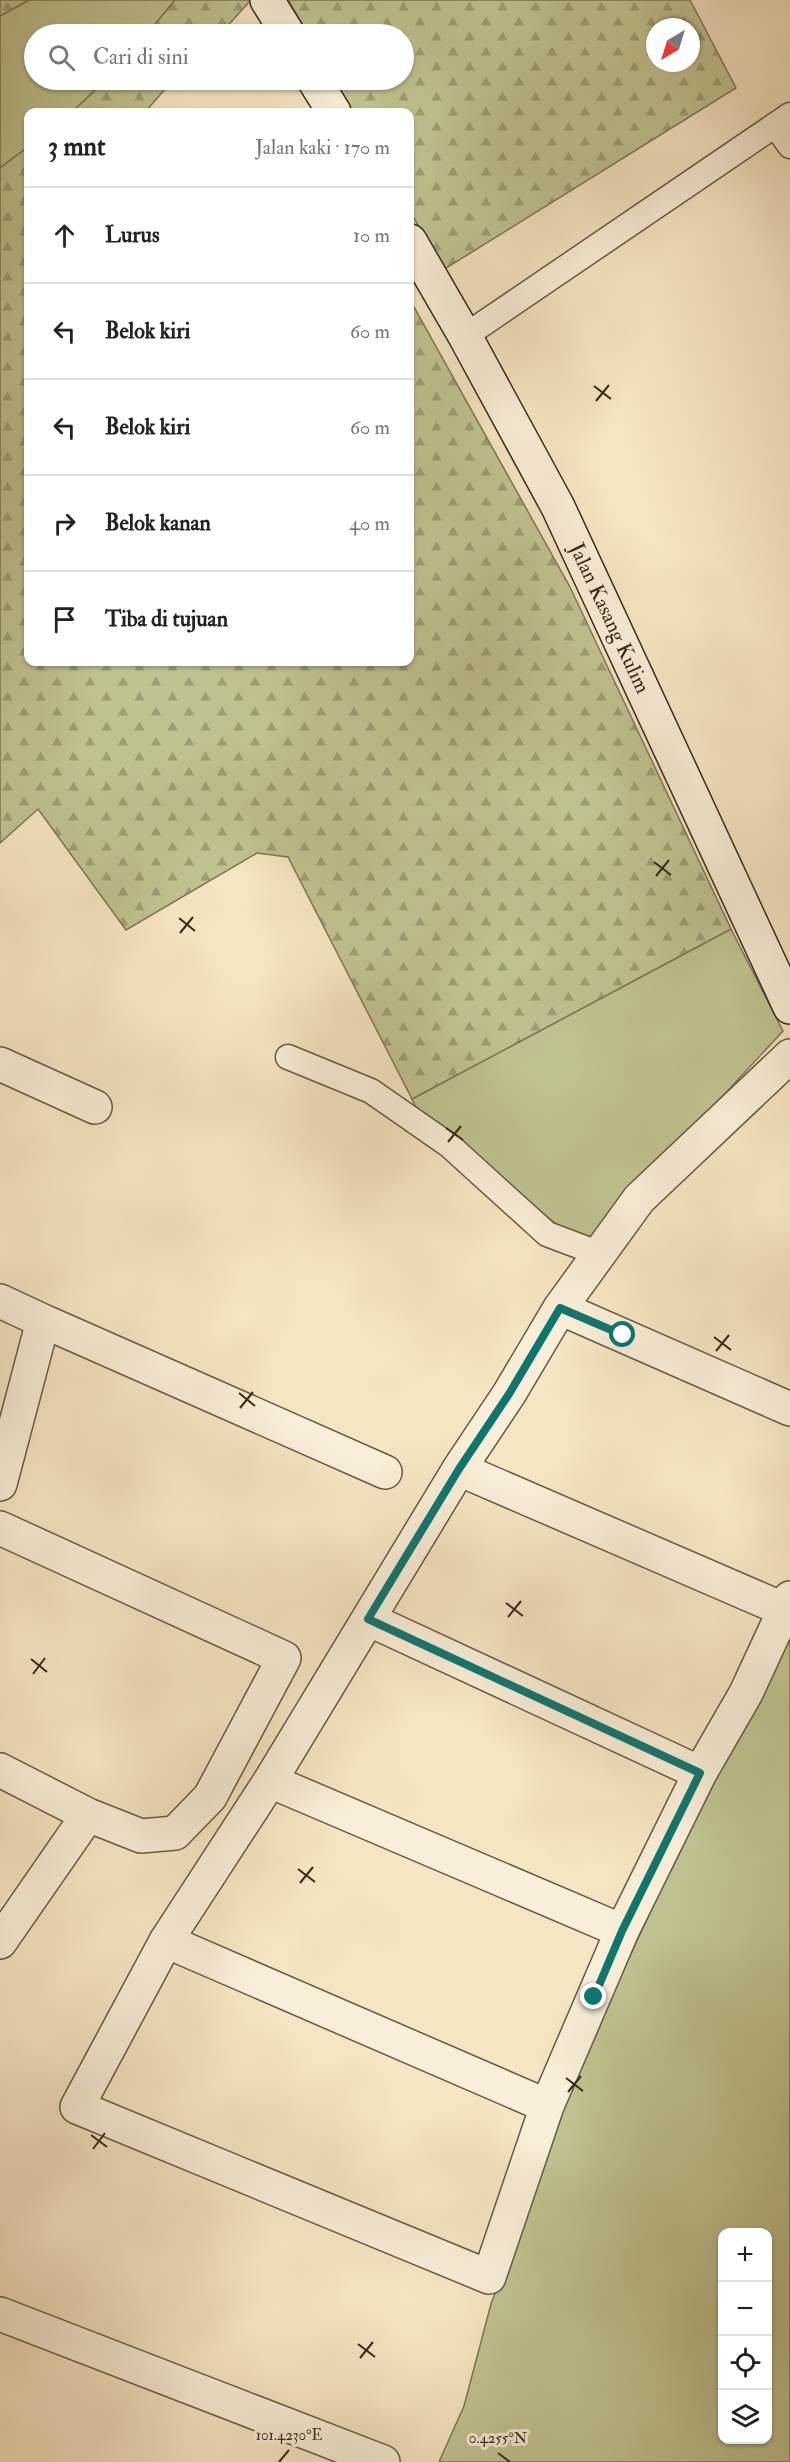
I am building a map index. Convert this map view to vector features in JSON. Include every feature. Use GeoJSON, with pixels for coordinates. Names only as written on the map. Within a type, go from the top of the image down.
{"type":"FeatureCollection","features":[{"type":"Feature","properties":{"kind":"street"},"geometry":{"type":"LineString","coordinates":[[267,0],[282,24]]}},
{"type":"Feature","properties":{"kind":"street"},"geometry":{"type":"LineString","coordinates":[[321,90],[332,108]]}},
{"type":"Feature","properties":{"kind":"street","name":"Jalan Kasang Kulim"},"geometry":{"type":"LineString","coordinates":[[414,248],[558,507],[790,1007]]}},
{"type":"Feature","properties":{"kind":"street"},"geometry":{"type":"LineString","coordinates":[[459,1469],[788,1604],[746,1693],[700,1773],[622,1931],[547,2106],[489,2277],[77,2108],[166,1941],[270,1782],[459,1469],[509,1394],[560,1308],[639,1199],[790,1056]]}},
{"type":"Feature","properties":{"kind":"street"},"geometry":{"type":"LineString","coordinates":[[0,1064],[95,1107]]}},
{"type":"Feature","properties":{"kind":"street"},"geometry":{"type":"LineString","coordinates":[[0,1301],[385,1472]]}},
{"type":"Feature","properties":{"kind":"street"},"geometry":{"type":"LineString","coordinates":[[560,1308],[790,1409]]}},
{"type":"Feature","properties":{"kind":"street"},"geometry":{"type":"LineString","coordinates":[[0,1484],[43,1321]]}},
{"type":"Feature","properties":{"kind":"street"},"geometry":{"type":"LineString","coordinates":[[0,1528],[284,1658],[210,1797],[176,1833],[141,1836],[88,1815],[0,1770]]}},
{"type":"Feature","properties":{"kind":"street"},"geometry":{"type":"LineString","coordinates":[[368,1619],[700,1773]]}},
{"type":"Feature","properties":{"kind":"street"},"geometry":{"type":"LineString","coordinates":[[270,1782],[622,1931]]}},
{"type":"Feature","properties":{"kind":"street"},"geometry":{"type":"LineString","coordinates":[[0,1942],[88,1815]]}},
{"type":"Feature","properties":{"kind":"street"},"geometry":{"type":"LineString","coordinates":[[166,1941],[547,2106]]}},
{"type":"Feature","properties":{"kind":"street"},"geometry":{"type":"LineString","coordinates":[[0,2314],[382,2462]]}},
{"type":"Feature","properties":{"kind":"lane"},"geometry":{"type":"LineString","coordinates":[[465,336],[783,120],[790,147]]}},
{"type":"Feature","properties":{"kind":"lane"},"geometry":{"type":"LineString","coordinates":[[288,1057],[372,1091],[450,1146],[547,1234],[600,1254]]}},
{"type":"Feature","properties":{"kind":"green space"},"geometry":{"type":"Polygon","coordinates":[[[0,0],[29,0],[0,16],[0,0]]]}},
{"type":"Feature","properties":{"kind":"green space"},"geometry":{"type":"Polygon","coordinates":[[[29,0],[175,0],[155,24],[24,24],[24,90],[95,90],[76,108],[24,108],[24,150],[0,168],[0,16],[29,0]]]}},
{"type":"Feature","properties":{"kind":"green space"},"geometry":{"type":"Polygon","coordinates":[[[175,0],[251,0],[229,24],[155,24],[175,0]]]}},
{"type":"Feature","properties":{"kind":"green space"},"geometry":{"type":"Polygon","coordinates":[[[288,0],[690,0],[699,18],[646,18],[646,72],[700,72],[700,19],[736,88],[443,270],[414,218],[414,108],[351,108],[340,90],[414,90],[414,24],[302,24],[288,0]]]}},
{"type":"Feature","properties":{"kind":"green space"},"geometry":{"type":"Polygon","coordinates":[[[95,90],[164,90],[148,108],[76,108],[95,90]]]}},
{"type":"Feature","properties":{"kind":"green space"},"geometry":{"type":"Polygon","coordinates":[[[24,150],[24,666],[414,666],[414,307],[570,587],[731,929],[412,1099],[288,857],[257,853],[126,930],[38,809],[0,843],[0,168],[24,150]]]}},
{"type":"Feature","properties":{"kind":"green space"},"geometry":{"type":"Polygon","coordinates":[[[731,929],[783,1031],[594,1235],[584,1239],[561,1228],[418,1112],[412,1099],[731,929]]]}},
{"type":"Feature","properties":{"kind":"green space"},"geometry":{"type":"Polygon","coordinates":[[[790,1620],[790,2462],[439,2462],[464,2406],[491,2304],[583,2057],[712,1779],[790,1620]]]}},
{"type":"Feature","properties":{"kind":"route"},"geometry":{"type":"LineString","coordinates":[[594,1997],[622,1931],[700,1773],[368,1619],[560,1308],[623,1335]]}}]}
